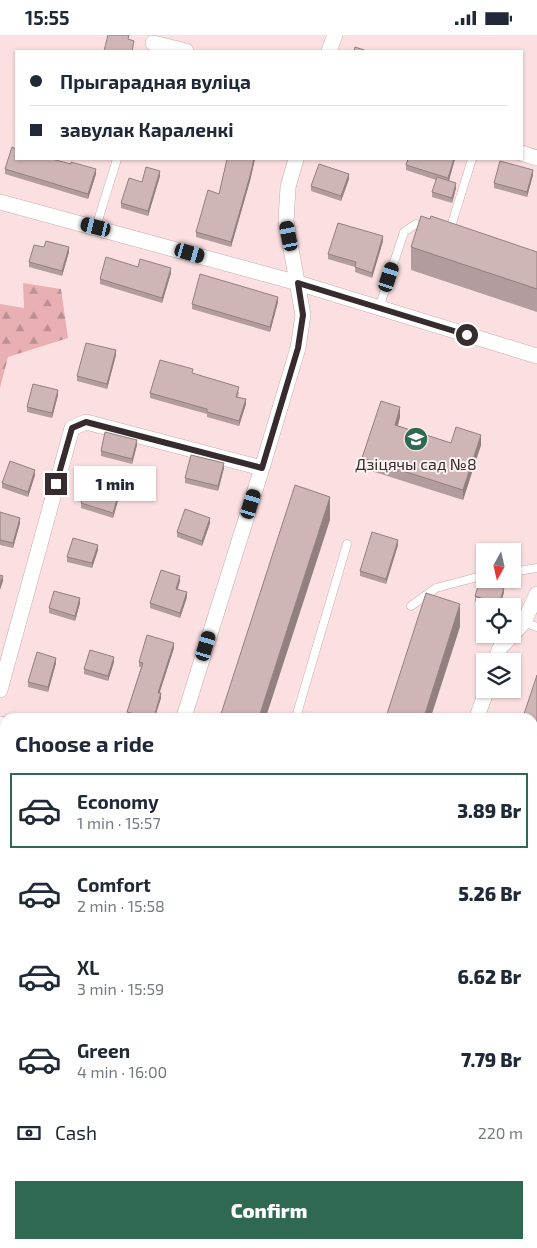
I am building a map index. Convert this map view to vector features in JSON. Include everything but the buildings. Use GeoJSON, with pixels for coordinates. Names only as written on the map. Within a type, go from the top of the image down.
{"type":"FeatureCollection","features":[{"type":"Feature","properties":{"kind":"street"},"geometry":{"type":"LineString","coordinates":[[329,50],[335,35]]}},
{"type":"Feature","properties":{"kind":"street"},"geometry":{"type":"LineString","coordinates":[[152,47],[178,50]]}},
{"type":"Feature","properties":{"kind":"street"},"geometry":{"type":"LineString","coordinates":[[523,154],[537,158]]}},
{"type":"Feature","properties":{"kind":"street"},"geometry":{"type":"LineString","coordinates":[[185,713],[298,348],[303,315],[286,221],[288,187],[296,160]]}},
{"type":"Feature","properties":{"kind":"street"},"geometry":{"type":"LineString","coordinates":[[0,202],[298,283],[537,356]]}},
{"type":"Feature","properties":{"kind":"street"},"geometry":{"type":"LineString","coordinates":[[0,690],[72,428],[86,422],[262,468]]}},
{"type":"Feature","properties":{"kind":"street"},"geometry":{"type":"LineString","coordinates":[[499,653],[500,649],[530,625],[537,594]]}},
{"type":"Feature","properties":{"kind":"street"},"geometry":{"type":"LineString","coordinates":[[478,713],[484,698]]}},
{"type":"Feature","properties":{"kind":"lane"},"geometry":{"type":"LineString","coordinates":[[96,227],[118,160]]}},
{"type":"Feature","properties":{"kind":"lane"},"geometry":{"type":"LineString","coordinates":[[449,233],[472,160]]}},
{"type":"Feature","properties":{"kind":"lane"},"geometry":{"type":"LineString","coordinates":[[379,308],[404,231],[416,224],[432,228]]}},
{"type":"Feature","properties":{"kind":"lane"},"geometry":{"type":"LineString","coordinates":[[441,231],[458,236]]}},
{"type":"Feature","properties":{"kind":"lane"},"geometry":{"type":"LineString","coordinates":[[297,713],[347,544]]}},
{"type":"Feature","properties":{"kind":"lane"},"geometry":{"type":"LineString","coordinates":[[521,571],[537,569]]}},
{"type":"Feature","properties":{"kind":"lane"},"geometry":{"type":"LineString","coordinates":[[411,606],[436,588],[476,577]]}},
{"type":"Feature","properties":{"kind":"green space"},"geometry":{"type":"Polygon","coordinates":[[[23,283],[61,289],[68,338],[8,357],[0,388],[0,304],[24,308],[23,283]]]}},
{"type":"Feature","properties":{"kind":"place","name":"Дзіцячы сад №8"},"geometry":{"type":"Point","coordinates":[416,439]}},
{"type":"Feature","properties":{"kind":"route"},"geometry":{"type":"LineString","coordinates":[[56,484],[72,428],[86,422],[262,468],[298,348],[303,315],[298,283],[467,335]]}}]}
